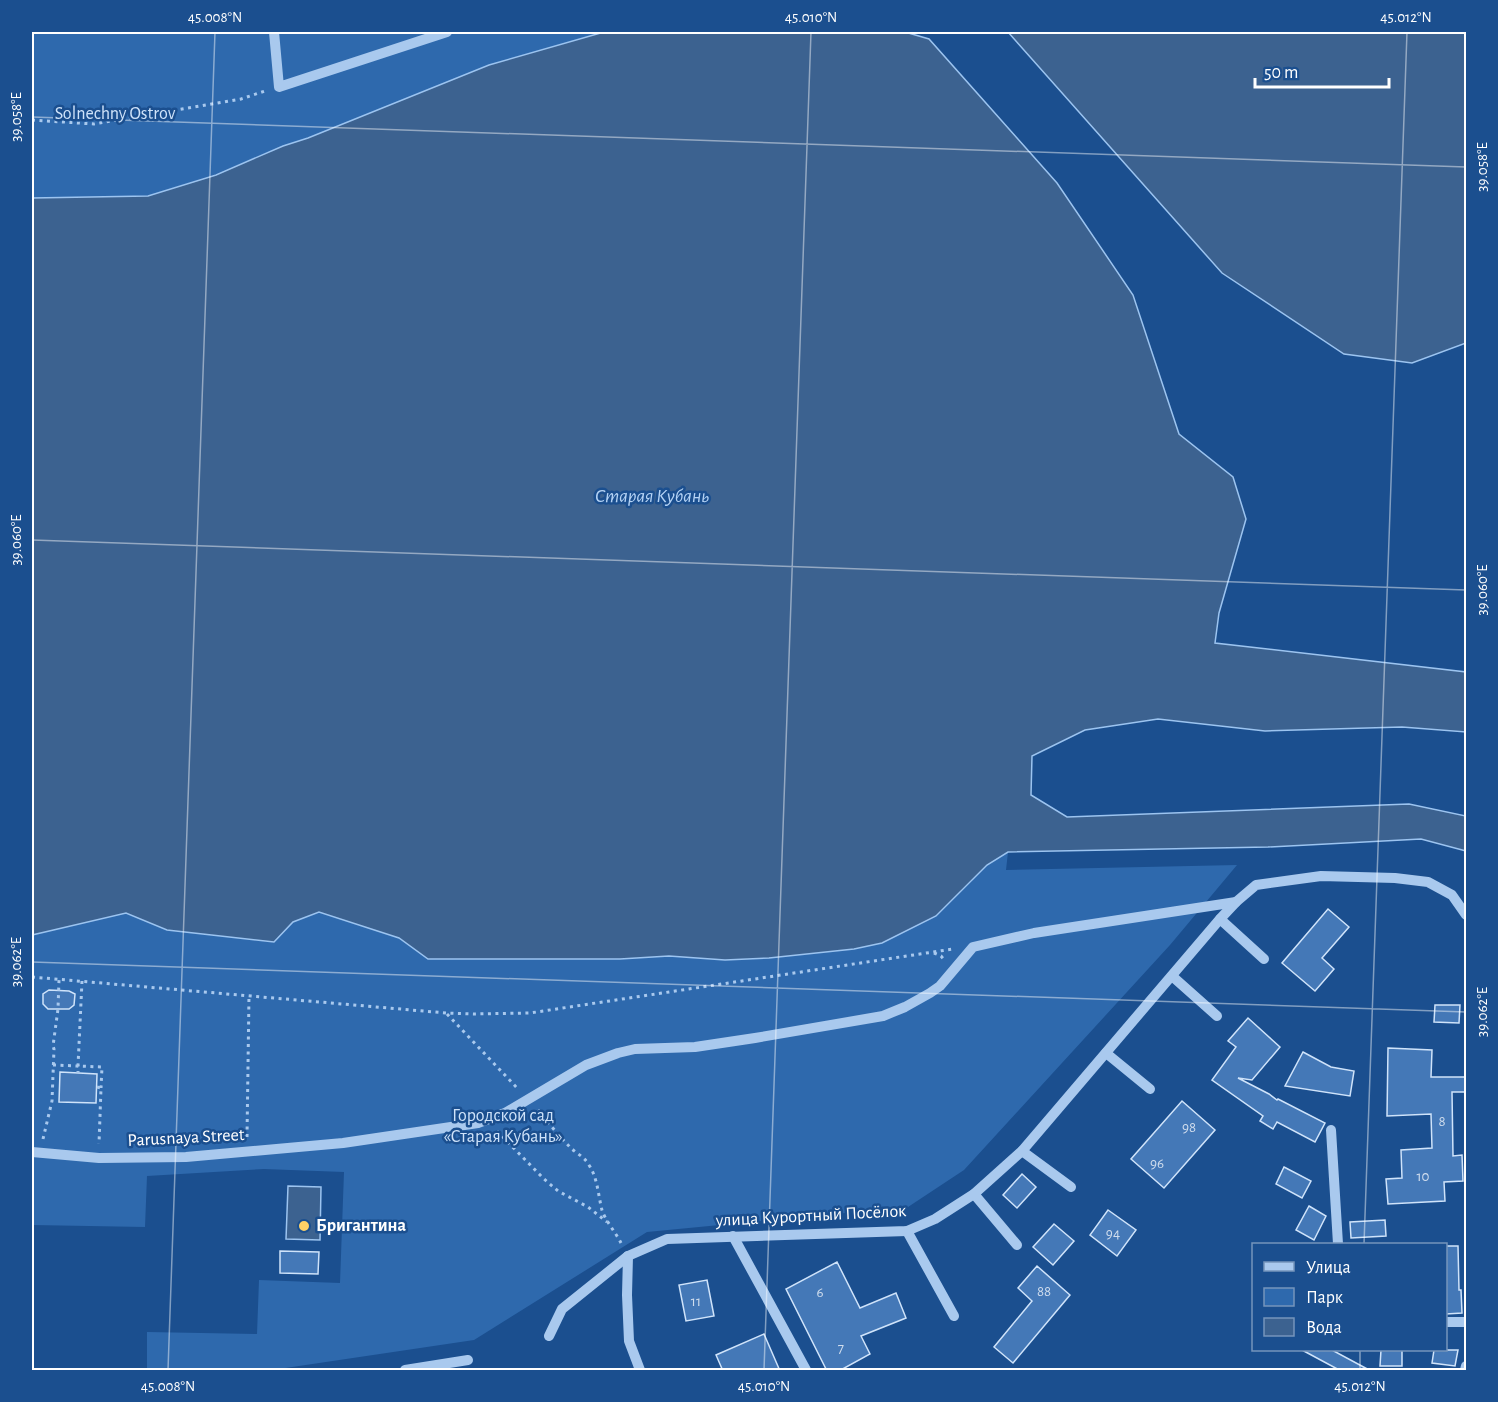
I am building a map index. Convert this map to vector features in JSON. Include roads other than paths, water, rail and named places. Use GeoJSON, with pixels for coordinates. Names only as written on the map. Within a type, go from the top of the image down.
{"type":"FeatureCollection","features":[{"type":"Feature","properties":{"kind":"street"},"geometry":{"type":"LineString","coordinates":[[274,32],[279,87],[447,32]]}},
{"type":"Feature","properties":{"kind":"street","name":"улица Курортный Посёлок"},"geometry":{"type":"LineString","coordinates":[[549,1336],[562,1309],[628,1256],[667,1239],[907,1231],[935,1219],[974,1194],[1022,1151],[1220,919],[1256,885],[1321,876],[1395,878],[1428,882],[1452,895],[1467,915]]}},
{"type":"Feature","properties":{"kind":"street","name":"Parusnaya Street"},"geometry":{"type":"LineString","coordinates":[[35,1153],[99,1158],[186,1157],[343,1143],[478,1123],[505,1113],[586,1065],[618,1053],[635,1049],[695,1047],[883,1016],[905,1007],[940,986],[973,947],[1034,933],[1236,902]]}},
{"type":"Feature","properties":{"kind":"street"},"geometry":{"type":"LineString","coordinates":[[1220,919],[1264,958]]}},
{"type":"Feature","properties":{"kind":"street"},"geometry":{"type":"LineString","coordinates":[[1172,976],[1217,1017]]}},
{"type":"Feature","properties":{"kind":"street"},"geometry":{"type":"LineString","coordinates":[[1106,1053],[1150,1089]]}},
{"type":"Feature","properties":{"kind":"street"},"geometry":{"type":"LineString","coordinates":[[1331,1130],[1338,1243]]}},
{"type":"Feature","properties":{"kind":"street"},"geometry":{"type":"LineString","coordinates":[[1022,1151],[1071,1187]]}},
{"type":"Feature","properties":{"kind":"street"},"geometry":{"type":"LineString","coordinates":[[974,1194],[1017,1245]]}},
{"type":"Feature","properties":{"kind":"street"},"geometry":{"type":"LineString","coordinates":[[907,1231],[954,1316]]}},
{"type":"Feature","properties":{"kind":"street"},"geometry":{"type":"LineString","coordinates":[[733,1236],[806,1371]]}},
{"type":"Feature","properties":{"kind":"street"},"geometry":{"type":"LineString","coordinates":[[628,1256],[628,1341],[640,1371]]}},
{"type":"Feature","properties":{"kind":"street"},"geometry":{"type":"LineString","coordinates":[[1447,1322],[1467,1322]]}},
{"type":"Feature","properties":{"kind":"street"},"geometry":{"type":"LineString","coordinates":[[405,1371],[468,1360]]}},
{"type":"Feature","properties":{"kind":"water","name":"Старая Кубань"},"geometry":{"type":"Polygon","coordinates":[[[604,32],[905,32],[929,39],[1057,183],[1133,295],[1179,434],[1233,477],[1246,519],[1219,613],[1215,643],[1466,672],[1466,732],[1402,727],[1265,731],[1158,719],[1085,730],[1032,756],[1031,795],[1067,817],[1409,804],[1466,816],[1466,851],[1421,839],[1268,847],[1008,852],[987,865],[936,916],[882,943],[854,949],[769,958],[725,960],[669,956],[620,959],[428,959],[399,938],[319,912],[293,922],[274,942],[167,930],[126,913],[32,935],[32,198],[148,196],[216,175],[283,146],[489,65],[604,32]]]}},
{"type":"Feature","properties":{"kind":"water"},"geometry":{"type":"Polygon","coordinates":[[[1008,32],[1466,32],[1466,343],[1412,363],[1344,354],[1222,273],[1008,32]]]}},
{"type":"Feature","properties":{"kind":"water"},"geometry":{"type":"Polygon","coordinates":[[[288,1186],[321,1187],[320,1240],[286,1239],[288,1186]]]}},
{"type":"Feature","properties":{"kind":"place","name":"Бригантина"},"geometry":{"type":"Point","coordinates":[304,1226]}},
{"type":"Feature","properties":{"kind":"park label","name":"Solnechny Ostrov"},"geometry":{"type":"Point","coordinates":[115,114]}},
{"type":"Feature","properties":{"kind":"park label","name":"Городской сад «Старая Кубань»"},"geometry":{"type":"Point","coordinates":[503,1126]}}]}
